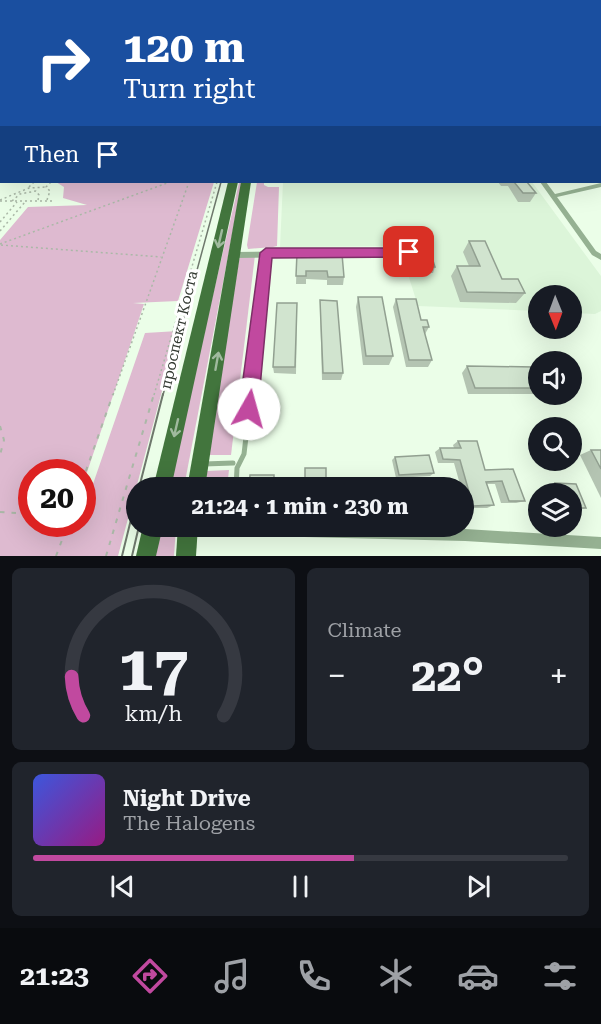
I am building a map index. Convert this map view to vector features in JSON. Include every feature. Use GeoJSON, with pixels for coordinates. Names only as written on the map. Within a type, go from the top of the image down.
{"type":"FeatureCollection","features":[{"type":"Feature","properties":{"kind":"main road","name":"проспект Коста"},"geometry":{"type":"LineString","coordinates":[[165,477],[233,183]]}},
{"type":"Feature","properties":{"kind":"main road"},"geometry":{"type":"LineString","coordinates":[[198,477],[246,183]]}},
{"type":"Feature","properties":{"kind":"main road"},"geometry":{"type":"LineString","coordinates":[[146,556],[150,537]]}},
{"type":"Feature","properties":{"kind":"main road"},"geometry":{"type":"LineString","coordinates":[[186,556],[187,537]]}},
{"type":"Feature","properties":{"kind":"street"},"geometry":{"type":"LineString","coordinates":[[544,183],[594,253],[600,256]]}},
{"type":"Feature","properties":{"kind":"street"},"geometry":{"type":"LineString","coordinates":[[553,196],[601,185]]}},
{"type":"Feature","properties":{"kind":"street"},"geometry":{"type":"LineString","coordinates":[[324,254],[409,252]]}},
{"type":"Feature","properties":{"kind":"street"},"geometry":{"type":"LineString","coordinates":[[235,255],[313,254]]}},
{"type":"Feature","properties":{"kind":"street"},"geometry":{"type":"LineString","coordinates":[[474,536],[601,543]]}},
{"type":"Feature","properties":{"kind":"lane"},"geometry":{"type":"LineString","coordinates":[[237,477],[237,468],[243,454],[266,253]]}},
{"type":"Feature","properties":{"kind":"lane"},"geometry":{"type":"LineString","coordinates":[[200,464],[233,463]]}},
{"type":"Feature","properties":{"kind":"path"},"geometry":{"type":"LineString","coordinates":[[0,201],[28,188],[33,183]]}},
{"type":"Feature","properties":{"kind":"path"},"geometry":{"type":"LineString","coordinates":[[28,188],[46,187],[50,183]]}},
{"type":"Feature","properties":{"kind":"path"},"geometry":{"type":"LineString","coordinates":[[0,244],[167,183]]}},
{"type":"Feature","properties":{"kind":"path"},"geometry":{"type":"LineString","coordinates":[[90,459],[189,183]]}},
{"type":"Feature","properties":{"kind":"path"},"geometry":{"type":"LineString","coordinates":[[106,556],[217,183]]}},
{"type":"Feature","properties":{"kind":"path"},"geometry":{"type":"LineString","coordinates":[[46,187],[50,191],[47,201]]}},
{"type":"Feature","properties":{"kind":"path"},"geometry":{"type":"LineString","coordinates":[[10,201],[36,191],[39,195],[37,201]]}},
{"type":"Feature","properties":{"kind":"path"},"geometry":{"type":"LineString","coordinates":[[0,201],[53,201]]}},
{"type":"Feature","properties":{"kind":"path"},"geometry":{"type":"LineString","coordinates":[[0,222],[18,201]]}},
{"type":"Feature","properties":{"kind":"path"},"geometry":{"type":"LineString","coordinates":[[0,231],[25,201]]}},
{"type":"Feature","properties":{"kind":"path"},"geometry":{"type":"LineString","coordinates":[[0,244],[162,257]]}},
{"type":"Feature","properties":{"kind":"path"},"geometry":{"type":"LineString","coordinates":[[0,426],[4,440],[0,456]]}},
{"type":"Feature","properties":{"kind":"path"},"geometry":{"type":"LineString","coordinates":[[0,512],[18,513]]}},
{"type":"Feature","properties":{"kind":"path"},"geometry":{"type":"LineString","coordinates":[[56,556],[63,537]]}},
{"type":"Feature","properties":{"kind":"shaded area"},"geometry":{"type":"Polygon","coordinates":[[[58,183],[214,183],[178,301],[133,303],[144,304],[91,459],[18,459],[18,537],[96,537],[96,475],[145,333],[178,331],[139,477],[126,477],[126,526],[118,556],[0,556],[0,240],[28,207],[87,205],[63,198],[64,187],[58,183]]]}},
{"type":"Feature","properties":{"kind":"shaded area"},"geometry":{"type":"Polygon","coordinates":[[[239,183],[242,183],[186,477],[171,477],[239,183]]]}},
{"type":"Feature","properties":{"kind":"shaded area"},"geometry":{"type":"Polygon","coordinates":[[[257,183],[264,183],[268,187],[279,187],[277,246],[248,249],[257,183]]]}},
{"type":"Feature","properties":{"kind":"shaded area"},"geometry":{"type":"Polygon","coordinates":[[[283,183],[533,183],[601,276],[601,311],[595,314],[582,313],[582,285],[528,285],[528,311],[418,306],[399,246],[280,247],[283,183]]]}},
{"type":"Feature","properties":{"kind":"shaded area"},"geometry":{"type":"Polygon","coordinates":[[[255,255],[231,455],[207,455],[239,260],[240,257],[255,255]]]}},
{"type":"Feature","properties":{"kind":"shaded area"},"geometry":{"type":"Polygon","coordinates":[[[229,470],[228,477],[206,477],[207,471],[229,470]]]}},
{"type":"Feature","properties":{"kind":"shaded area"},"geometry":{"type":"Polygon","coordinates":[[[157,537],[175,537],[174,556],[152,556],[157,537]]]}},
{"type":"Feature","properties":{"kind":"building"},"geometry":{"type":"Polygon","coordinates":[[[515,183],[528,183],[536,193],[523,193],[515,183]]]}},
{"type":"Feature","properties":{"kind":"building"},"geometry":{"type":"Polygon","coordinates":[[[469,241],[485,241],[502,279],[518,279],[525,293],[467,292],[457,266],[480,266],[469,241]]]}},
{"type":"Feature","properties":{"kind":"building"},"geometry":{"type":"Polygon","coordinates":[[[416,248],[429,248],[435,267],[418,267],[413,251],[416,248]]]}},
{"type":"Feature","properties":{"kind":"building"},"geometry":{"type":"Polygon","coordinates":[[[297,253],[342,254],[344,277],[328,277],[327,271],[306,271],[306,276],[296,276],[297,253]]]}},
{"type":"Feature","properties":{"kind":"building"},"geometry":{"type":"Polygon","coordinates":[[[358,297],[382,297],[393,356],[366,356],[358,297]]]}},
{"type":"Feature","properties":{"kind":"building"},"geometry":{"type":"Polygon","coordinates":[[[396,299],[416,299],[421,320],[427,320],[429,327],[423,327],[432,360],[409,360],[396,299]]]}},
{"type":"Feature","properties":{"kind":"building"},"geometry":{"type":"Polygon","coordinates":[[[320,300],[337,301],[343,373],[323,373],[320,300]]]}},
{"type":"Feature","properties":{"kind":"building"},"geometry":{"type":"Polygon","coordinates":[[[277,303],[297,303],[295,367],[273,367],[277,303]]]}},
{"type":"Feature","properties":{"kind":"building"},"geometry":{"type":"Polygon","coordinates":[[[467,366],[528,367],[528,388],[475,388],[467,366]]]}},
{"type":"Feature","properties":{"kind":"building"},"geometry":{"type":"Polygon","coordinates":[[[458,441],[477,441],[485,470],[513,469],[525,501],[509,501],[502,481],[486,482],[494,505],[474,506],[474,477],[465,477],[460,460],[443,459],[440,448],[461,448],[458,441]]]}},
{"type":"Feature","properties":{"kind":"building"},"geometry":{"type":"Polygon","coordinates":[[[591,450],[601,450],[601,469],[591,450]]]}},
{"type":"Feature","properties":{"kind":"building"},"geometry":{"type":"Polygon","coordinates":[[[429,455],[434,473],[399,475],[395,457],[429,455]]]}},
{"type":"Feature","properties":{"kind":"building"},"geometry":{"type":"Polygon","coordinates":[[[305,468],[326,468],[326,477],[305,477],[305,468]]]}},
{"type":"Feature","properties":{"kind":"building"},"geometry":{"type":"Polygon","coordinates":[[[250,475],[274,475],[274,477],[250,477],[250,475]]]}},
{"type":"Feature","properties":{"kind":"tram line"},"geometry":{"type":"LineString","coordinates":[[163,395],[221,183]]}},
{"type":"Feature","properties":{"kind":"tram line"},"geometry":{"type":"LineString","coordinates":[[142,477],[163,394]]}},
{"type":"Feature","properties":{"kind":"tram line"},"geometry":{"type":"LineString","coordinates":[[122,556],[127,537]]}},
{"type":"Feature","properties":{"kind":"tram line"},"geometry":{"type":"LineString","coordinates":[[132,556],[136,537]]}},
{"type":"Feature","properties":{"kind":"route"},"geometry":{"type":"LineString","coordinates":[[249,409],[266,253],[409,252]]}}]}
